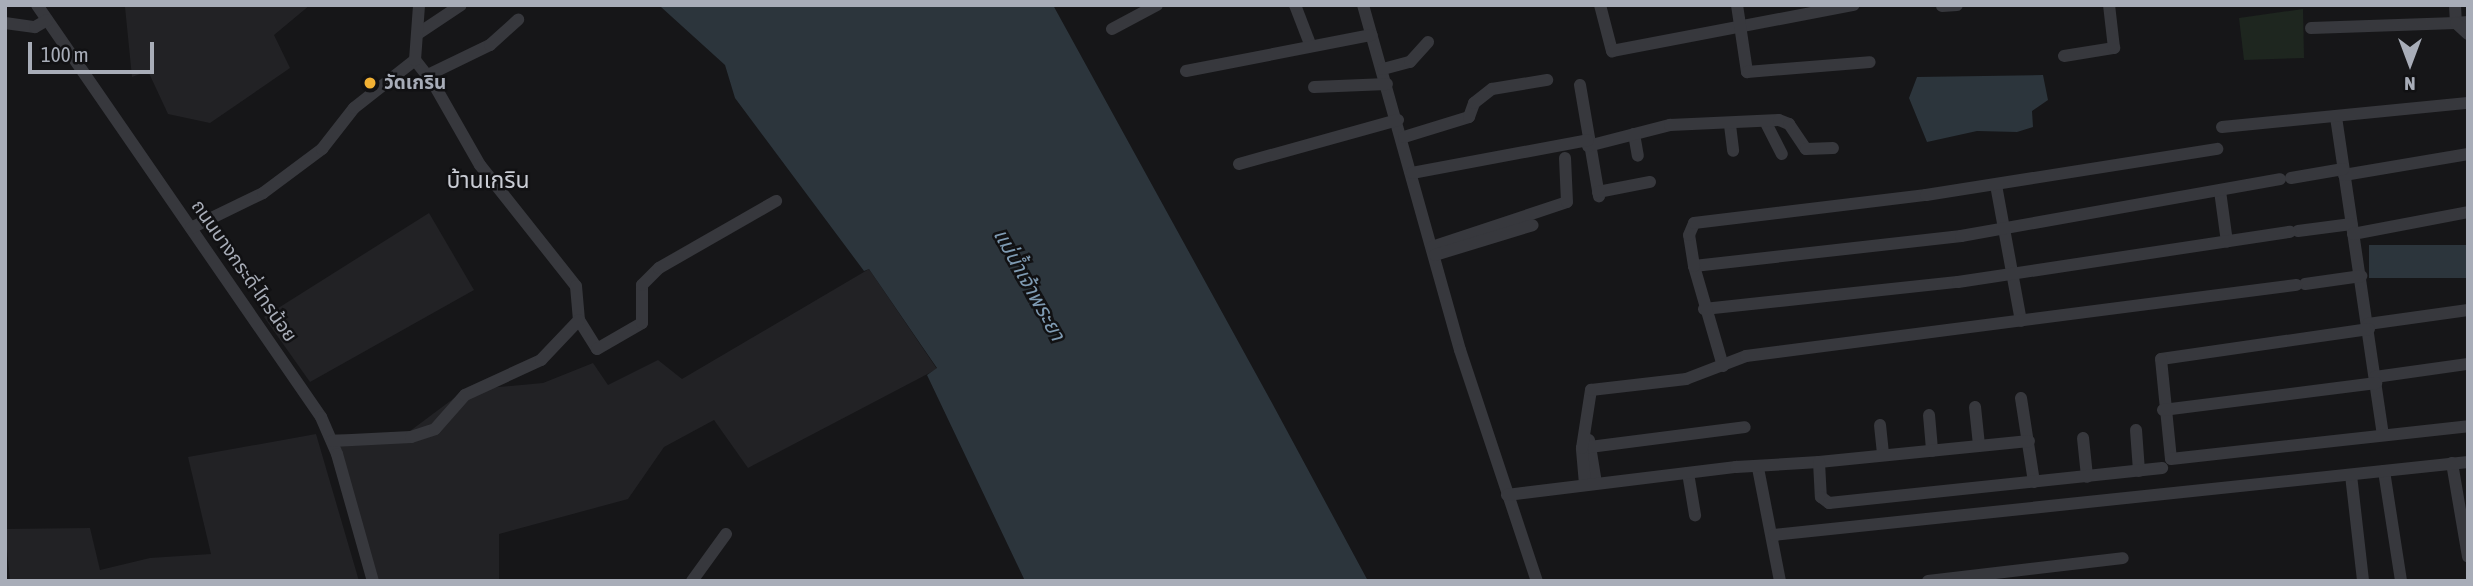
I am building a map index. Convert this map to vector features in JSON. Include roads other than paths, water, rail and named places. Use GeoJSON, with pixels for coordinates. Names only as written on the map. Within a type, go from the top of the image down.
{"type":"FeatureCollection","features":[{"type":"Feature","properties":{"kind":"street","name":"ถนนบางกระดี่-ไทรน้อย"},"geometry":{"type":"LineString","coordinates":[[37,5],[313,404],[332,441],[373,581]]}},
{"type":"Feature","properties":{"kind":"street"},"geometry":{"type":"LineString","coordinates":[[191,228],[264,193],[322,149],[354,108],[415,60],[419,5]]}},
{"type":"Feature","properties":{"kind":"street"},"geometry":{"type":"LineString","coordinates":[[419,33],[461,5]]}},
{"type":"Feature","properties":{"kind":"street"},"geometry":{"type":"LineString","coordinates":[[1295,5],[1310,44]]}},
{"type":"Feature","properties":{"kind":"street"},"geometry":{"type":"LineString","coordinates":[[1363,5],[1404,137],[1447,304],[1537,581]]}},
{"type":"Feature","properties":{"kind":"street"},"geometry":{"type":"LineString","coordinates":[[1600,5],[1612,51],[1854,5]]}},
{"type":"Feature","properties":{"kind":"street"},"geometry":{"type":"LineString","coordinates":[[1737,5],[1747,72],[1832,69],[1870,62]]}},
{"type":"Feature","properties":{"kind":"street"},"geometry":{"type":"LineString","coordinates":[[1942,6],[1956,5]]}},
{"type":"Feature","properties":{"kind":"street"},"geometry":{"type":"LineString","coordinates":[[2064,57],[2114,48],[2109,5]]}},
{"type":"Feature","properties":{"kind":"street"},"geometry":{"type":"LineString","coordinates":[[2455,5],[2468,34]]}},
{"type":"Feature","properties":{"kind":"street"},"geometry":{"type":"LineString","coordinates":[[1112,29],[1153,6]]}},
{"type":"Feature","properties":{"kind":"street"},"geometry":{"type":"LineString","coordinates":[[5,23],[35,27],[47,20]]}},
{"type":"Feature","properties":{"kind":"street"},"geometry":{"type":"LineString","coordinates":[[430,78],[490,44],[518,20]]}},
{"type":"Feature","properties":{"kind":"street"},"geometry":{"type":"LineString","coordinates":[[2311,28],[2462,22]]}},
{"type":"Feature","properties":{"kind":"street"},"geometry":{"type":"LineString","coordinates":[[1186,71],[1310,44],[1372,35]]}},
{"type":"Feature","properties":{"kind":"street"},"geometry":{"type":"LineString","coordinates":[[1383,69],[1410,62],[1428,42]]}},
{"type":"Feature","properties":{"kind":"street"},"geometry":{"type":"LineString","coordinates":[[415,60],[477,149]]}},
{"type":"Feature","properties":{"kind":"street"},"geometry":{"type":"LineString","coordinates":[[430,78],[481,165],[576,286],[579,320],[597,349],[634,330],[643,320],[642,285],[659,268],[776,201]]}},
{"type":"Feature","properties":{"kind":"street"},"geometry":{"type":"LineString","coordinates":[[1404,137],[1469,117],[1474,103],[1492,89],[1547,80]]}},
{"type":"Feature","properties":{"kind":"street"},"geometry":{"type":"LineString","coordinates":[[1314,86],[1387,84]]}},
{"type":"Feature","properties":{"kind":"street"},"geometry":{"type":"LineString","coordinates":[[1580,85],[1598,194],[1650,182]]}},
{"type":"Feature","properties":{"kind":"street"},"geometry":{"type":"LineString","coordinates":[[2222,127],[2468,103]]}},
{"type":"Feature","properties":{"kind":"street"},"geometry":{"type":"LineString","coordinates":[[2336,117],[2383,435]]}},
{"type":"Feature","properties":{"kind":"street"},"geometry":{"type":"LineString","coordinates":[[1239,164],[1398,120]]}},
{"type":"Feature","properties":{"kind":"street"},"geometry":{"type":"LineString","coordinates":[[1765,121],[1782,154]]}},
{"type":"Feature","properties":{"kind":"street"},"geometry":{"type":"LineString","coordinates":[[1412,173],[1588,143],[1670,125],[1730,125],[1784,121],[1806,149],[1833,148]]}},
{"type":"Feature","properties":{"kind":"street"},"geometry":{"type":"LineString","coordinates":[[1730,125],[1733,151]]}},
{"type":"Feature","properties":{"kind":"street"},"geometry":{"type":"LineString","coordinates":[[1634,134],[1638,156]]}},
{"type":"Feature","properties":{"kind":"street"},"geometry":{"type":"LineString","coordinates":[[1723,366],[1704,309],[1689,235],[1702,220],[1996,185],[2217,149]]}},
{"type":"Feature","properties":{"kind":"street"},"geometry":{"type":"LineString","coordinates":[[1694,266],[2005,229],[2286,178],[2468,154]]}},
{"type":"Feature","properties":{"kind":"street"},"geometry":{"type":"LineString","coordinates":[[1434,251],[1567,202],[1565,159]]}},
{"type":"Feature","properties":{"kind":"street"},"geometry":{"type":"LineString","coordinates":[[1996,185],[2021,321]]}},
{"type":"Feature","properties":{"kind":"street"},"geometry":{"type":"LineString","coordinates":[[2220,191],[2227,242]]}},
{"type":"Feature","properties":{"kind":"street"},"geometry":{"type":"LineString","coordinates":[[1704,309],[2012,273],[2294,231],[2352,229],[2468,212]]}},
{"type":"Feature","properties":{"kind":"street"},"geometry":{"type":"LineString","coordinates":[[1434,251],[1533,225]]}},
{"type":"Feature","properties":{"kind":"street"},"geometry":{"type":"LineString","coordinates":[[1591,484],[1587,444],[1591,390],[1686,379],[1746,356],[2361,276]]}},
{"type":"Feature","properties":{"kind":"street"},"geometry":{"type":"LineString","coordinates":[[2468,310],[2165,357],[2158,367],[2168,454],[2176,461],[2468,426]]}},
{"type":"Feature","properties":{"kind":"street"},"geometry":{"type":"LineString","coordinates":[[332,441],[411,437],[435,429],[465,395],[541,360],[579,320]]}},
{"type":"Feature","properties":{"kind":"street"},"geometry":{"type":"LineString","coordinates":[[2163,410],[2376,380],[2468,364]]}},
{"type":"Feature","properties":{"kind":"street"},"geometry":{"type":"LineString","coordinates":[[2021,398],[2034,482]]}},
{"type":"Feature","properties":{"kind":"street"},"geometry":{"type":"LineString","coordinates":[[1975,407],[1979,446]]}},
{"type":"Feature","properties":{"kind":"street"},"geometry":{"type":"LineString","coordinates":[[1929,415],[1932,450]]}},
{"type":"Feature","properties":{"kind":"street"},"geometry":{"type":"LineString","coordinates":[[1880,425],[1883,455]]}},
{"type":"Feature","properties":{"kind":"street"},"geometry":{"type":"LineString","coordinates":[[1587,444],[1745,427]]}},
{"type":"Feature","properties":{"kind":"street"},"geometry":{"type":"LineString","coordinates":[[2136,430],[2140,471]]}},
{"type":"Feature","properties":{"kind":"street"},"geometry":{"type":"LineString","coordinates":[[2083,438],[2087,477]]}},
{"type":"Feature","properties":{"kind":"street"},"geometry":{"type":"LineString","coordinates":[[1507,495],[1688,473],[1760,474],[1819,462],[2029,441]]}},
{"type":"Feature","properties":{"kind":"street"},"geometry":{"type":"LineString","coordinates":[[1819,462],[1821,497],[1829,503],[2162,468]]}},
{"type":"Feature","properties":{"kind":"street"},"geometry":{"type":"LineString","coordinates":[[1774,535],[2468,462]]}},
{"type":"Feature","properties":{"kind":"street"},"geometry":{"type":"LineString","coordinates":[[2452,463],[2468,557]]}},
{"type":"Feature","properties":{"kind":"street"},"geometry":{"type":"LineString","coordinates":[[2384,471],[2401,581]]}},
{"type":"Feature","properties":{"kind":"street"},"geometry":{"type":"LineString","coordinates":[[1688,473],[1695,515]]}},
{"type":"Feature","properties":{"kind":"street"},"geometry":{"type":"LineString","coordinates":[[1760,474],[1774,535],[1780,581]]}},
{"type":"Feature","properties":{"kind":"street"},"geometry":{"type":"LineString","coordinates":[[2351,475],[2362,581]]}},
{"type":"Feature","properties":{"kind":"street"},"geometry":{"type":"LineString","coordinates":[[692,581],[726,534]]}},
{"type":"Feature","properties":{"kind":"street"},"geometry":{"type":"LineString","coordinates":[[1928,581],[2123,558]]}},
{"type":"Feature","properties":{"kind":"water","name":"แม่น้ำเจ้าพระยา"},"geometry":{"type":"Polygon","coordinates":[[[1053,5],[1368,581],[1025,581],[927,375],[937,368],[869,269],[864,271],[735,98],[725,65],[661,7],[1053,5]]]}},
{"type":"Feature","properties":{"kind":"water"},"geometry":{"type":"Polygon","coordinates":[[[2043,75],[2048,100],[2032,111],[2033,127],[2017,132],[1977,131],[1927,142],[1909,98],[1917,77],[2043,75]]]}},
{"type":"Feature","properties":{"kind":"water"},"geometry":{"type":"Polygon","coordinates":[[[2369,245],[2468,245],[2468,278],[2369,278],[2369,245]]]}},
{"type":"Feature","properties":{"kind":"place","name":"วัดเกริน"},"geometry":{"type":"Point","coordinates":[370,83]}},
{"type":"Feature","properties":{"kind":"district","name":"บ้านเกริน"},"geometry":{"type":"Point","coordinates":[488,180]}}]}
